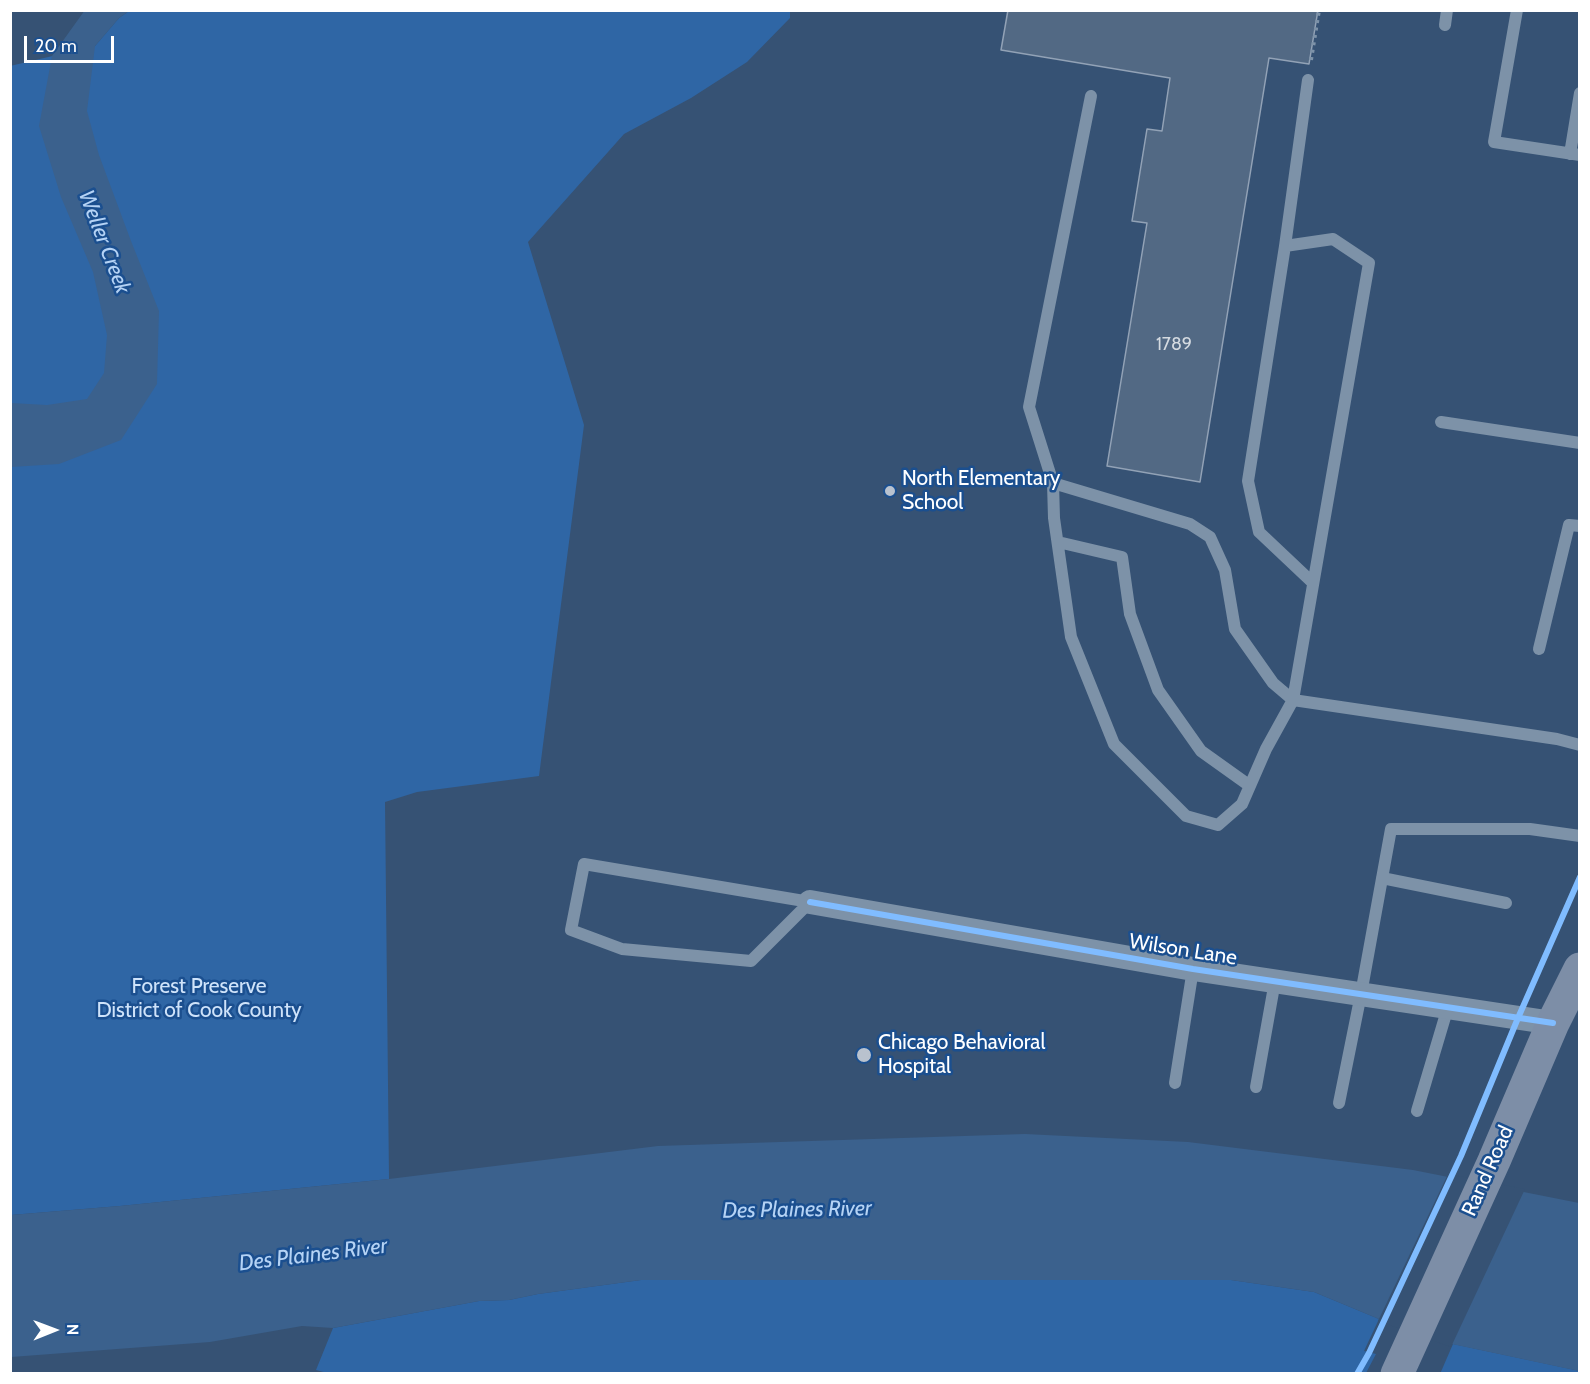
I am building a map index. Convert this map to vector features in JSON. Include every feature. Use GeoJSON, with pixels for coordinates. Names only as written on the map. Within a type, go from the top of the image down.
{"type":"FeatureCollection","features":[{"type":"Feature","properties":{"kind":"main road","name":"Rand Road"},"geometry":{"type":"LineString","coordinates":[[1400,1366],[1494,1161],[1553,1023],[1579,973]]}},
{"type":"Feature","properties":{"kind":"street","name":"Wilson Lane"},"geometry":{"type":"LineString","coordinates":[[810,902],[1193,969],[1553,1023]]}},
{"type":"Feature","properties":{"kind":"lane"},"geometry":{"type":"LineString","coordinates":[[1445,25],[1447,10]]}},
{"type":"Feature","properties":{"kind":"lane"},"geometry":{"type":"LineString","coordinates":[[1517,10],[1494,142],[1575,154],[1580,93]]}},
{"type":"Feature","properties":{"kind":"lane"},"geometry":{"type":"LineString","coordinates":[[1308,80],[1285,246],[1248,481],[1259,532],[1313,583]]}},
{"type":"Feature","properties":{"kind":"lane"},"geometry":{"type":"LineString","coordinates":[[1091,96],[1029,407],[1053,483],[1054,518],[1071,637],[1114,744],[1185,816],[1218,825],[1242,804],[1266,749],[1293,700],[1369,262],[1333,239],[1285,246]]}},
{"type":"Feature","properties":{"kind":"lane"},"geometry":{"type":"LineString","coordinates":[[1442,422],[1580,443]]}},
{"type":"Feature","properties":{"kind":"lane"},"geometry":{"type":"LineString","coordinates":[[1053,483],[1190,524],[1210,537],[1225,570],[1235,628],[1273,683],[1293,700],[1545,737],[1580,745]]}},
{"type":"Feature","properties":{"kind":"lane"},"geometry":{"type":"LineString","coordinates":[[1539,649],[1569,525],[1580,526]]}},
{"type":"Feature","properties":{"kind":"lane"},"geometry":{"type":"LineString","coordinates":[[1058,542],[1122,557],[1130,614],[1158,690],[1202,750],[1250,786]]}},
{"type":"Feature","properties":{"kind":"lane"},"geometry":{"type":"LineString","coordinates":[[1339,1103],[1362,994],[1391,829],[1530,829],[1580,836]]}},
{"type":"Feature","properties":{"kind":"lane"},"geometry":{"type":"LineString","coordinates":[[584,864],[810,902],[751,961],[621,949],[571,930],[584,864]]}},
{"type":"Feature","properties":{"kind":"lane"},"geometry":{"type":"LineString","coordinates":[[1382,878],[1506,903]]}},
{"type":"Feature","properties":{"kind":"lane"},"geometry":{"type":"LineString","coordinates":[[1175,1083],[1193,969]]}},
{"type":"Feature","properties":{"kind":"lane"},"geometry":{"type":"LineString","coordinates":[[1256,1087],[1275,981]]}},
{"type":"Feature","properties":{"kind":"lane"},"geometry":{"type":"LineString","coordinates":[[1417,1111],[1448,1007]]}},
{"type":"Feature","properties":{"kind":"path"},"geometry":{"type":"LineString","coordinates":[[1308,80],[1319,10]]}},
{"type":"Feature","properties":{"kind":"green space","name":"Forest Preserve District of Cook County"},"geometry":{"type":"Polygon","coordinates":[[[129,11],[790,11],[790,18],[747,62],[691,98],[624,134],[528,242],[584,425],[539,776],[417,792],[385,802],[389,1179],[11,1215],[10,66],[95,46],[119,18],[129,11]]]}},
{"type":"Feature","properties":{"kind":"green space"},"geometry":{"type":"Polygon","coordinates":[[[641,1280],[1231,1280],[1314,1292],[1379,1319],[1364,1351],[1376,1354],[1366,1373],[331,1374],[316,1370],[333,1328],[479,1301],[509,1300],[641,1280]]]}},
{"type":"Feature","properties":{"kind":"green space"},"geometry":{"type":"Polygon","coordinates":[[[1453,1344],[1580,1371],[1579,1374],[1440,1374],[1453,1344]]]}},
{"type":"Feature","properties":{"kind":"water","name":"Weller Creek"},"geometry":{"type":"Polygon","coordinates":[[[85,10],[129,11],[119,18],[95,46],[87,111],[99,155],[159,311],[157,384],[121,440],[59,464],[11,467],[11,403],[47,405],[87,399],[104,373],[107,335],[93,272],[61,197],[39,126],[52,56],[85,10]]]}},
{"type":"Feature","properties":{"kind":"water","name":"Des Plaines River"},"geometry":{"type":"Polygon","coordinates":[[[1025,1134],[1188,1142],[1413,1170],[1579,1203],[1579,1371],[1452,1344],[1379,1319],[1314,1292],[1231,1280],[641,1280],[509,1300],[479,1301],[333,1328],[302,1326],[210,1342],[11,1357],[11,1215],[389,1179],[658,1146],[1025,1134]]]}},
{"type":"Feature","properties":{"kind":"pier"},"geometry":{"type":"Polygon","coordinates":[[[1448,1174],[1525,1189],[1451,1347],[1378,1321],[1448,1174]]]}},
{"type":"Feature","properties":{"kind":"building"},"geometry":{"type":"Polygon","coordinates":[[[1008,10],[1318,10],[1309,64],[1269,58],[1200,482],[1107,466],[1147,223],[1132,221],[1147,129],[1162,131],[1170,78],[1001,50],[1008,10]]]}},
{"type":"Feature","properties":{"kind":"cycle path"},"geometry":{"type":"LineString","coordinates":[[1357,1374],[1461,1156],[1580,877]]}},
{"type":"Feature","properties":{"kind":"cycle path"},"geometry":{"type":"LineString","coordinates":[[810,902],[1193,969],[1553,1023]]}},
{"type":"Feature","properties":{"kind":"place","name":"North Elementary School"},"geometry":{"type":"Point","coordinates":[890,491]}},
{"type":"Feature","properties":{"kind":"place","name":"Chicago Behavioral Hospital"},"geometry":{"type":"Point","coordinates":[864,1055]}}]}
